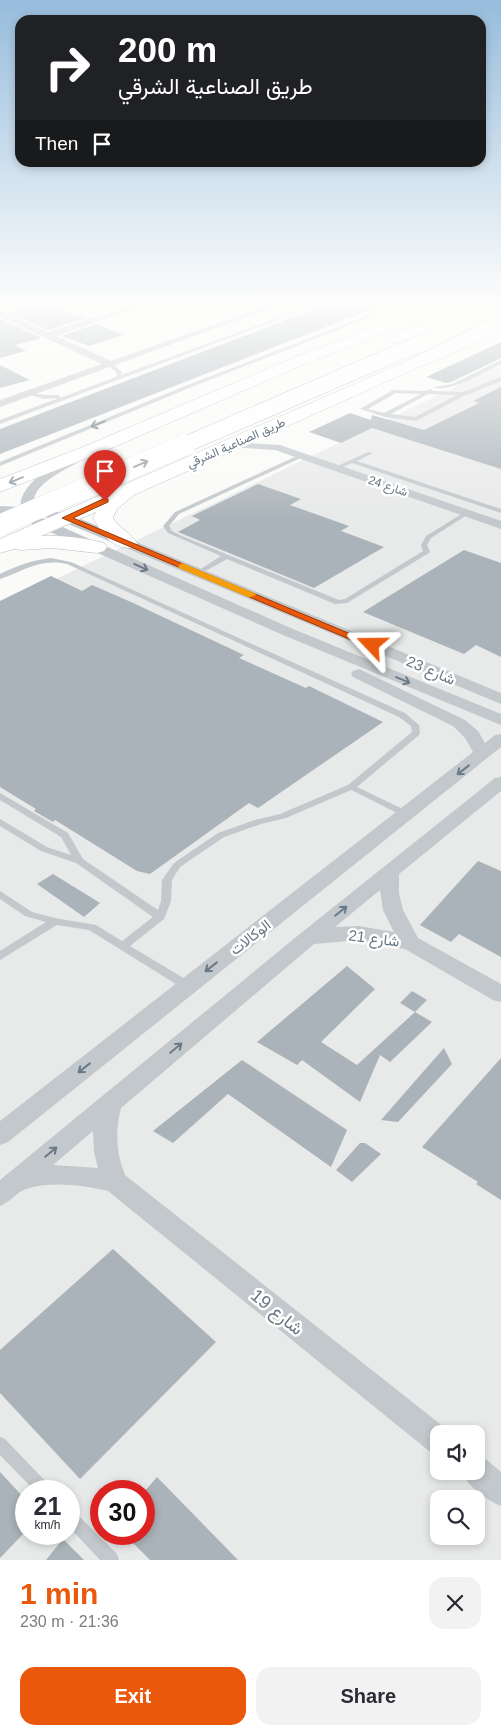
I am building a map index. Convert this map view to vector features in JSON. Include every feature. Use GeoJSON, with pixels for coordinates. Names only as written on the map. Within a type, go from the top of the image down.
{"type":"FeatureCollection","features":[{"type":"Feature","properties":{"kind":"main road"},"geometry":{"type":"LineString","coordinates":[[0,486],[94,449],[265,376]]}},
{"type":"Feature","properties":{"kind":"main road"},"geometry":{"type":"LineString","coordinates":[[0,508],[297,376]]}},
{"type":"Feature","properties":{"kind":"main road","name":"طريق الصناعية الشرقي"},"geometry":{"type":"LineString","coordinates":[[0,525],[345,376]]}},
{"type":"Feature","properties":{"kind":"main road","name":"طريق الصناعية الشرقي"},"geometry":{"type":"LineString","coordinates":[[0,548],[387,376]]}},
{"type":"Feature","properties":{"kind":"main road"},"geometry":{"type":"LineString","coordinates":[[94,449],[70,470],[68,475],[70,481],[87,489],[135,488]]}},
{"type":"Feature","properties":{"kind":"main road"},"geometry":{"type":"LineString","coordinates":[[127,543],[111,531],[103,518],[108,506],[135,488]]}},
{"type":"Feature","properties":{"kind":"main road"},"geometry":{"type":"LineString","coordinates":[[0,548],[21,544],[52,542],[97,547]]}},
{"type":"Feature","properties":{"kind":"street"},"geometry":{"type":"LineString","coordinates":[[0,404],[77,376]]}},
{"type":"Feature","properties":{"kind":"street"},"geometry":{"type":"LineString","coordinates":[[273,427],[270,436],[276,447]]}},
{"type":"Feature","properties":{"kind":"street","name":"شارع 24"},"geometry":{"type":"LineString","coordinates":[[232,445],[276,447],[501,525]]}},
{"type":"Feature","properties":{"kind":"street"},"geometry":{"type":"LineString","coordinates":[[27,510],[27,498],[36,484],[46,476],[94,449]]}},
{"type":"Feature","properties":{"kind":"street","name":"شارع 23"},"geometry":{"type":"LineString","coordinates":[[0,508],[52,513],[57,522],[97,547],[288,632],[501,720]]}},
{"type":"Feature","properties":{"kind":"street","name":"شارع 23"},"geometry":{"type":"LineString","coordinates":[[27,510],[37,521],[57,522],[127,543],[501,699]]}},
{"type":"Feature","properties":{"kind":"street","name":"شارع 23"},"geometry":{"type":"LineString","coordinates":[[288,632],[320,655],[459,723],[472,735],[483,754]]}},
{"type":"Feature","properties":{"kind":"street"},"geometry":{"type":"LineString","coordinates":[[476,689],[501,690]]}},
{"type":"Feature","properties":{"kind":"street","name":"الوكالات"},"geometry":{"type":"LineString","coordinates":[[0,1135],[501,739]]}},
{"type":"Feature","properties":{"kind":"street"},"geometry":{"type":"LineString","coordinates":[[8,1188],[308,938],[501,782]]}},
{"type":"Feature","properties":{"kind":"street"},"geometry":{"type":"LineString","coordinates":[[467,809],[501,793]]}},
{"type":"Feature","properties":{"kind":"street","name":"شارع 21"},"geometry":{"type":"LineString","coordinates":[[390,872],[388,889],[391,907],[399,925],[411,943]]}},
{"type":"Feature","properties":{"kind":"street","name":"شارع 21"},"geometry":{"type":"LineString","coordinates":[[308,938],[333,934],[359,933],[386,936],[411,943],[501,994]]}},
{"type":"Feature","properties":{"kind":"street"},"geometry":{"type":"LineString","coordinates":[[110,1103],[105,1122],[104,1142],[107,1162],[115,1182]]}},
{"type":"Feature","properties":{"kind":"street","name":"شارع 19"},"geometry":{"type":"LineString","coordinates":[[8,1188],[37,1176],[67,1174],[96,1177],[115,1182],[430,1434]]}},
{"type":"Feature","properties":{"kind":"street"},"geometry":{"type":"LineString","coordinates":[[485,1478],[501,1491]]}},
{"type":"Feature","properties":{"kind":"lane"},"geometry":{"type":"LineString","coordinates":[[0,422],[121,376]]}},
{"type":"Feature","properties":{"kind":"lane"},"geometry":{"type":"LineString","coordinates":[[0,464],[219,376]]}},
{"type":"Feature","properties":{"kind":"lane"},"geometry":{"type":"LineString","coordinates":[[405,385],[431,387],[453,385],[472,376]]}},
{"type":"Feature","properties":{"kind":"lane"},"geometry":{"type":"LineString","coordinates":[[464,394],[430,391],[395,391],[363,408],[365,411],[416,419],[464,394],[501,379]]}},
{"type":"Feature","properties":{"kind":"lane"},"geometry":{"type":"LineString","coordinates":[[96,385],[106,389]]}},
{"type":"Feature","properties":{"kind":"lane"},"geometry":{"type":"LineString","coordinates":[[385,415],[430,391]]}},
{"type":"Feature","properties":{"kind":"lane"},"geometry":{"type":"LineString","coordinates":[[29,393],[45,397],[67,396]]}},
{"type":"Feature","properties":{"kind":"lane"},"geometry":{"type":"LineString","coordinates":[[137,400],[147,404]]}},
{"type":"Feature","properties":{"kind":"lane"},"geometry":{"type":"LineString","coordinates":[[336,468],[370,453]]}},
{"type":"Feature","properties":{"kind":"lane"},"geometry":{"type":"LineString","coordinates":[[301,456],[177,513],[166,526],[170,532],[180,537],[338,602],[347,601],[426,552],[424,545],[428,536],[467,513]]}},
{"type":"Feature","properties":{"kind":"lane"},"geometry":{"type":"LineString","coordinates":[[352,461],[501,511]]}},
{"type":"Feature","properties":{"kind":"lane"},"geometry":{"type":"LineString","coordinates":[[198,573],[226,556]]}},
{"type":"Feature","properties":{"kind":"lane"},"geometry":{"type":"LineString","coordinates":[[0,577],[18,568],[42,561],[64,562],[402,715],[415,725],[416,733],[351,787],[282,816],[221,835],[177,865],[168,880],[166,901],[160,917],[124,945]]}},
{"type":"Feature","properties":{"kind":"lane"},"geometry":{"type":"LineString","coordinates":[[351,787],[406,814]]}},
{"type":"Feature","properties":{"kind":"lane"},"geometry":{"type":"LineString","coordinates":[[0,796],[65,835],[79,861]]}},
{"type":"Feature","properties":{"kind":"lane"},"geometry":{"type":"LineString","coordinates":[[0,822],[44,849],[79,861],[160,917]]}},
{"type":"Feature","properties":{"kind":"lane"},"geometry":{"type":"LineString","coordinates":[[0,894],[29,914],[92,927],[188,986]]}},
{"type":"Feature","properties":{"kind":"lane"},"geometry":{"type":"LineString","coordinates":[[0,956],[56,921]]}},
{"type":"Feature","properties":{"kind":"lane"},"geometry":{"type":"LineString","coordinates":[[0,1444],[34,1480]]}},
{"type":"Feature","properties":{"kind":"lane"},"geometry":{"type":"LineString","coordinates":[[80,1528],[111,1560]]}},
{"type":"Feature","properties":{"kind":"shaded area"},"geometry":{"type":"Polygon","coordinates":[[[479,376],[501,376],[501,1560],[0,1560],[0,606],[479,376]]]}},
{"type":"Feature","properties":{"kind":"building"},"geometry":{"type":"Polygon","coordinates":[[[0,376],[22,376],[30,380],[0,388],[0,376]]]}},
{"type":"Feature","properties":{"kind":"building"},"geometry":{"type":"Polygon","coordinates":[[[140,376],[201,376],[0,454],[0,429],[140,376]]]}},
{"type":"Feature","properties":{"kind":"building"},"geometry":{"type":"Polygon","coordinates":[[[429,376],[464,376],[446,383],[426,377],[429,376]]]}},
{"type":"Feature","properties":{"kind":"building"},"geometry":{"type":"Polygon","coordinates":[[[501,387],[501,469],[372,428],[341,443],[309,432],[350,413],[371,420],[372,415],[424,430],[479,403],[473,401],[501,387]]]}},
{"type":"Feature","properties":{"kind":"building"},"geometry":{"type":"Polygon","coordinates":[[[258,484],[301,499],[290,505],[349,526],[341,531],[384,547],[314,588],[178,532],[200,520],[192,516],[258,484]]]}},
{"type":"Feature","properties":{"kind":"building"},"geometry":{"type":"Polygon","coordinates":[[[464,550],[501,563],[501,657],[476,645],[464,654],[363,612],[464,550]]]}},
{"type":"Feature","properties":{"kind":"building"},"geometry":{"type":"Polygon","coordinates":[[[51,576],[82,591],[92,585],[131,602],[244,655],[239,658],[306,688],[309,686],[383,722],[258,808],[249,803],[150,874],[137,871],[55,820],[53,822],[34,811],[36,809],[0,787],[0,601],[51,576]]]}},
{"type":"Feature","properties":{"kind":"building"},"geometry":{"type":"Polygon","coordinates":[[[478,861],[501,871],[501,957],[459,934],[451,942],[420,925],[478,861]]]}},
{"type":"Feature","properties":{"kind":"building"},"geometry":{"type":"Polygon","coordinates":[[[53,874],[100,903],[84,917],[37,884],[53,874]]]}},
{"type":"Feature","properties":{"kind":"building"},"geometry":{"type":"Polygon","coordinates":[[[347,966],[375,989],[321,1042],[357,1065],[415,1012],[432,1022],[390,1062],[380,1055],[360,1102],[302,1060],[297,1065],[257,1042],[347,966]]]}},
{"type":"Feature","properties":{"kind":"building"},"geometry":{"type":"Polygon","coordinates":[[[412,991],[427,1000],[415,1012],[400,1003],[412,991]]]}},
{"type":"Feature","properties":{"kind":"building"},"geometry":{"type":"Polygon","coordinates":[[[444,1048],[452,1064],[398,1122],[381,1120],[444,1048]]]}},
{"type":"Feature","properties":{"kind":"building"},"geometry":{"type":"Polygon","coordinates":[[[501,1058],[501,1200],[476,1184],[478,1182],[422,1147],[501,1058]]]}},
{"type":"Feature","properties":{"kind":"building"},"geometry":{"type":"Polygon","coordinates":[[[242,1060],[347,1130],[331,1167],[228,1094],[173,1143],[153,1131],[242,1060]]]}},
{"type":"Feature","properties":{"kind":"building"},"geometry":{"type":"Polygon","coordinates":[[[360,1143],[365,1143],[381,1154],[352,1182],[336,1170],[360,1143]]]}},
{"type":"Feature","properties":{"kind":"building"},"geometry":{"type":"Polygon","coordinates":[[[113,1249],[216,1342],[80,1479],[0,1393],[0,1350],[113,1249]]]}},
{"type":"Feature","properties":{"kind":"building"},"geometry":{"type":"Polygon","coordinates":[[[0,1472],[15,1488],[15,1542],[0,1558],[0,1472]]]}},
{"type":"Feature","properties":{"kind":"building"},"geometry":{"type":"Polygon","coordinates":[[[157,1477],[238,1560],[150,1560],[135,1545],[155,1545],[154,1480],[157,1477]]]}},
{"type":"Feature","properties":{"kind":"building"},"geometry":{"type":"Polygon","coordinates":[[[58,1545],[69,1545],[84,1560],[46,1560],[58,1545]]]}},
{"type":"Feature","properties":{"kind":"slow traffic"},"geometry":{"type":"LineString","coordinates":[[182,566],[251,595]]}},
{"type":"Feature","properties":{"kind":"route"},"geometry":{"type":"LineString","coordinates":[[105,501],[66,518],[372,645]]}}]}
